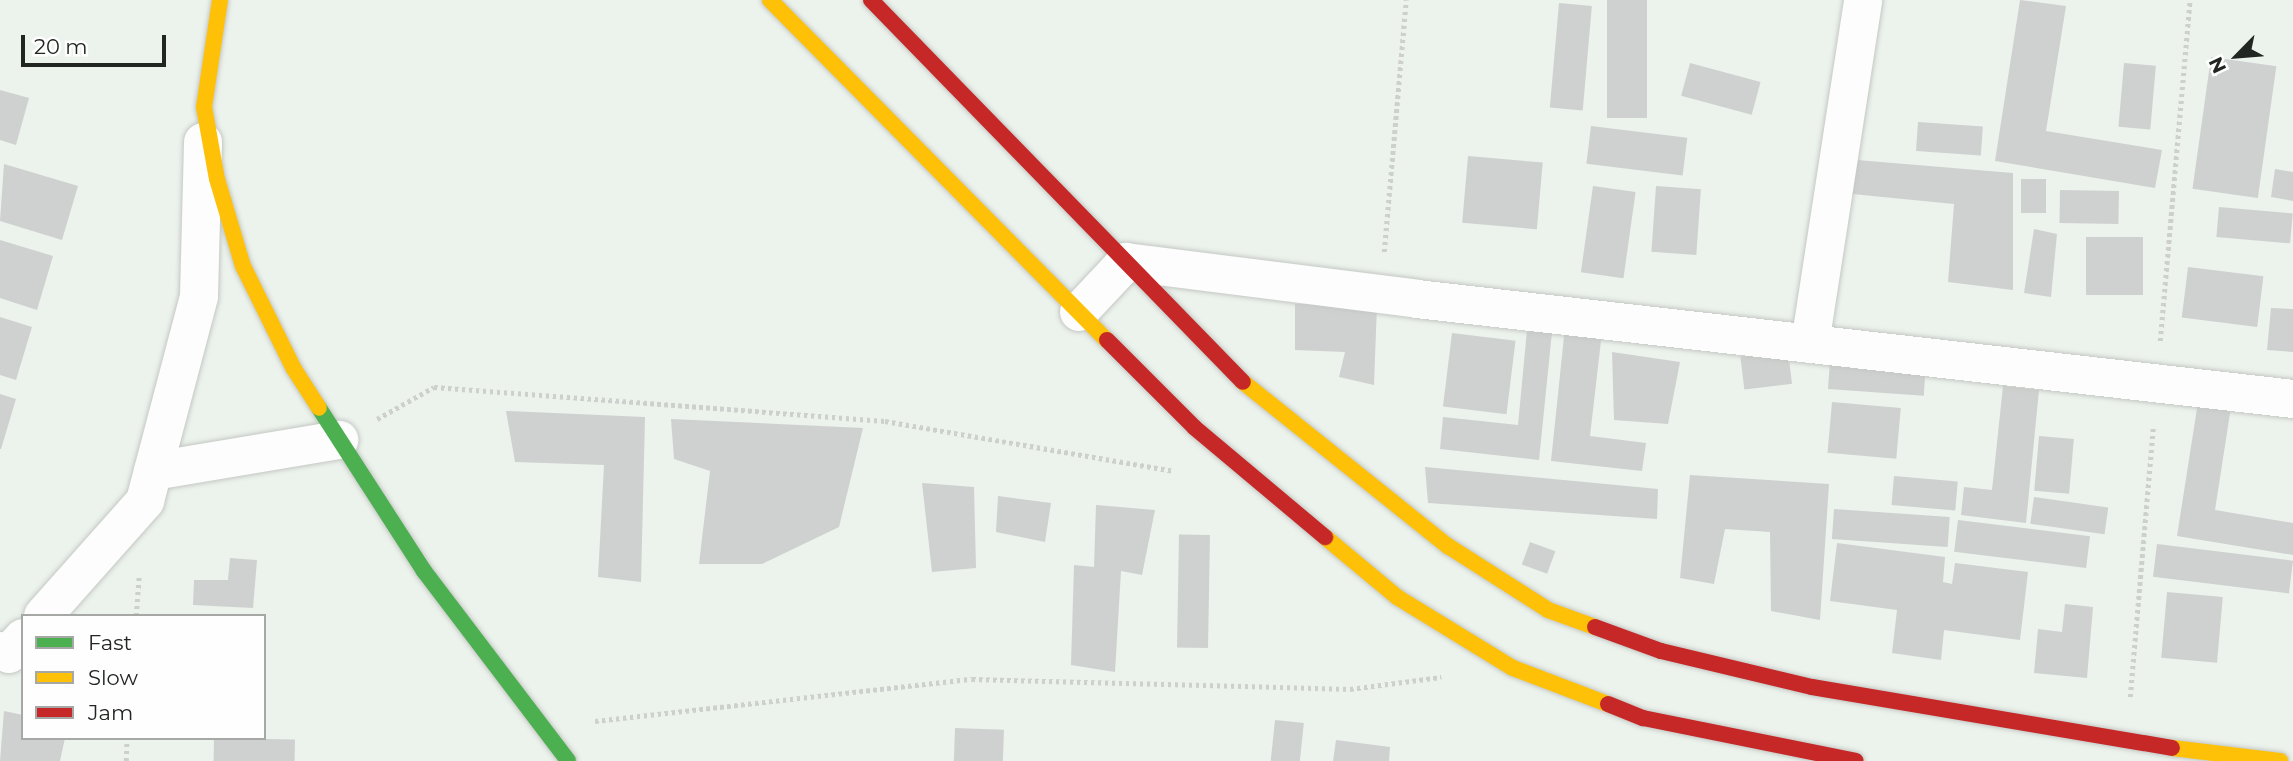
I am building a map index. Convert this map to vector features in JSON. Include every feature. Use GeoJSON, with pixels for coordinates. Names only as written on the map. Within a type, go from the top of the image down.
{"type":"FeatureCollection","features":[{"type":"Feature","properties":{"kind":"main road"},"geometry":{"type":"LineString","coordinates":[[220,0],[204,107],[217,179],[243,266],[294,369],[424,571],[568,761]]}},
{"type":"Feature","properties":{"kind":"main road"},"geometry":{"type":"LineString","coordinates":[[770,0],[1195,428],[1397,597],[1513,667],[1643,718],[1856,761]]}},
{"type":"Feature","properties":{"kind":"main road"},"geometry":{"type":"LineString","coordinates":[[871,0],[1245,384],[1448,546],[1548,610],[1661,651],[1812,687],[2126,742],[2280,761]]}},
{"type":"Feature","properties":{"kind":"street"},"geometry":{"type":"LineString","coordinates":[[1810,344],[1863,0]]}},
{"type":"Feature","properties":{"kind":"street"},"geometry":{"type":"LineString","coordinates":[[45,614],[145,501],[199,296],[204,107]]}},
{"type":"Feature","properties":{"kind":"street"},"geometry":{"type":"LineString","coordinates":[[1079,312],[1126,262],[1380,294],[2293,399]]}},
{"type":"Feature","properties":{"kind":"street"},"geometry":{"type":"LineString","coordinates":[[153,471],[339,440]]}},
{"type":"Feature","properties":{"kind":"street"},"geometry":{"type":"LineString","coordinates":[[0,651],[9,654],[21,641]]}},
{"type":"Feature","properties":{"kind":"path"},"geometry":{"type":"LineString","coordinates":[[1380,294],[1406,0]]}},
{"type":"Feature","properties":{"kind":"path"},"geometry":{"type":"LineString","coordinates":[[339,440],[434,387],[885,421],[1183,472]]}},
{"type":"Feature","properties":{"kind":"path"},"geometry":{"type":"LineString","coordinates":[[542,727],[972,679],[1350,689],[1445,676]]}},
{"type":"Feature","properties":{"kind":"path"},"geometry":{"type":"LineString","coordinates":[[126,761],[127,740]]}},
{"type":"Feature","properties":{"kind":"building"},"geometry":{"type":"Polygon","coordinates":[[[1607,0],[1647,0],[1647,118],[1607,118],[1607,0]]]}},
{"type":"Feature","properties":{"kind":"building"},"geometry":{"type":"Polygon","coordinates":[[[2020,0],[2066,6],[2046,131],[2162,150],[2155,188],[1995,161],[2020,0]]]}},
{"type":"Feature","properties":{"kind":"building"},"geometry":{"type":"Polygon","coordinates":[[[1559,3],[1592,6],[1583,110],[1550,108],[1559,3]]]}},
{"type":"Feature","properties":{"kind":"building"},"geometry":{"type":"Polygon","coordinates":[[[2211,57],[2276,66],[2258,198],[2192,189],[2211,57]]]}},
{"type":"Feature","properties":{"kind":"building"},"geometry":{"type":"Polygon","coordinates":[[[1690,63],[1761,82],[1752,115],[1681,96],[1690,63]]]}},
{"type":"Feature","properties":{"kind":"building"},"geometry":{"type":"Polygon","coordinates":[[[2124,63],[2156,66],[2150,130],[2118,127],[2124,63]]]}},
{"type":"Feature","properties":{"kind":"building"},"geometry":{"type":"Polygon","coordinates":[[[0,90],[29,98],[16,145],[0,140],[0,90]]]}},
{"type":"Feature","properties":{"kind":"building"},"geometry":{"type":"Polygon","coordinates":[[[1918,122],[1983,127],[1981,155],[1916,151],[1918,122]]]}},
{"type":"Feature","properties":{"kind":"building"},"geometry":{"type":"Polygon","coordinates":[[[1591,126],[1687,138],[1683,176],[1586,164],[1591,126]]]}},
{"type":"Feature","properties":{"kind":"building"},"geometry":{"type":"Polygon","coordinates":[[[1468,156],[1543,163],[1537,229],[1462,223],[1468,156]]]}},
{"type":"Feature","properties":{"kind":"building"},"geometry":{"type":"Polygon","coordinates":[[[1845,159],[2013,173],[2013,290],[1948,282],[1954,204],[1842,193],[1845,159]]]}},
{"type":"Feature","properties":{"kind":"building"},"geometry":{"type":"Polygon","coordinates":[[[4,164],[78,186],[62,240],[0,221],[4,164]]]}},
{"type":"Feature","properties":{"kind":"building"},"geometry":{"type":"Polygon","coordinates":[[[2275,169],[2293,172],[2293,201],[2271,197],[2275,169]]]}},
{"type":"Feature","properties":{"kind":"building"},"geometry":{"type":"Polygon","coordinates":[[[2021,179],[2046,179],[2046,213],[2021,213],[2021,179]]]}},
{"type":"Feature","properties":{"kind":"building"},"geometry":{"type":"Polygon","coordinates":[[[1593,186],[1636,192],[1623,278],[1581,272],[1593,186]]]}},
{"type":"Feature","properties":{"kind":"building"},"geometry":{"type":"Polygon","coordinates":[[[1656,186],[1701,189],[1696,255],[1651,252],[1656,186]]]}},
{"type":"Feature","properties":{"kind":"building"},"geometry":{"type":"Polygon","coordinates":[[[2060,190],[2119,191],[2118,224],[2059,223],[2060,190]]]}},
{"type":"Feature","properties":{"kind":"building"},"geometry":{"type":"Polygon","coordinates":[[[2219,207],[2293,213],[2290,243],[2216,237],[2219,207]]]}},
{"type":"Feature","properties":{"kind":"building"},"geometry":{"type":"Polygon","coordinates":[[[2034,229],[2057,234],[2051,297],[2024,293],[2034,229]]]}},
{"type":"Feature","properties":{"kind":"building"},"geometry":{"type":"Polygon","coordinates":[[[2086,237],[2143,237],[2143,295],[2086,295],[2086,237]]]}},
{"type":"Feature","properties":{"kind":"building"},"geometry":{"type":"Polygon","coordinates":[[[0,240],[53,256],[37,310],[0,298],[0,240]]]}},
{"type":"Feature","properties":{"kind":"building"},"geometry":{"type":"Polygon","coordinates":[[[2188,267],[2263,276],[2257,327],[2182,318],[2188,267]]]}},
{"type":"Feature","properties":{"kind":"building"},"geometry":{"type":"Polygon","coordinates":[[[1295,304],[1377,305],[1374,385],[1339,377],[1345,352],[1295,350],[1295,304]]]}},
{"type":"Feature","properties":{"kind":"building"},"geometry":{"type":"Polygon","coordinates":[[[2271,308],[2293,309],[2293,352],[2267,350],[2271,308]]]}},
{"type":"Feature","properties":{"kind":"building"},"geometry":{"type":"Polygon","coordinates":[[[0,317],[32,327],[16,380],[0,375],[0,317]]]}},
{"type":"Feature","properties":{"kind":"building"},"geometry":{"type":"Polygon","coordinates":[[[1565,327],[1602,332],[1590,436],[1646,443],[1642,471],[1551,461],[1565,327]]]}},
{"type":"Feature","properties":{"kind":"building"},"geometry":{"type":"Polygon","coordinates":[[[1527,330],[1552,332],[1539,460],[1440,449],[1443,417],[1518,425],[1527,330]]]}},
{"type":"Feature","properties":{"kind":"building"},"geometry":{"type":"Polygon","coordinates":[[[1452,333],[1516,341],[1507,414],[1443,406],[1452,333]]]}},
{"type":"Feature","properties":{"kind":"building"},"geometry":{"type":"Polygon","coordinates":[[[1788,351],[1792,384],[1744,390],[1740,357],[1788,351]]]}},
{"type":"Feature","properties":{"kind":"building"},"geometry":{"type":"Polygon","coordinates":[[[1612,352],[1680,362],[1668,424],[1614,420],[1612,352]]]}},
{"type":"Feature","properties":{"kind":"building"},"geometry":{"type":"Polygon","coordinates":[[[1830,360],[1926,367],[1924,396],[1828,389],[1830,360]]]}},
{"type":"Feature","properties":{"kind":"building"},"geometry":{"type":"Polygon","coordinates":[[[2003,386],[2039,390],[2026,523],[1961,515],[1964,487],[1992,490],[2003,386]]]}},
{"type":"Feature","properties":{"kind":"building"},"geometry":{"type":"Polygon","coordinates":[[[0,394],[16,399],[1,449],[0,449],[0,394]]]}},
{"type":"Feature","properties":{"kind":"building"},"geometry":{"type":"Polygon","coordinates":[[[1832,402],[1901,408],[1896,459],[1828,453],[1832,402]]]}},
{"type":"Feature","properties":{"kind":"building"},"geometry":{"type":"Polygon","coordinates":[[[2198,402],[2231,407],[2215,510],[2293,523],[2293,555],[2177,536],[2198,402]]]}},
{"type":"Feature","properties":{"kind":"building"},"geometry":{"type":"Polygon","coordinates":[[[506,411],[645,417],[641,582],[598,577],[604,465],[515,462],[506,411]]]}},
{"type":"Feature","properties":{"kind":"building"},"geometry":{"type":"Polygon","coordinates":[[[671,419],[863,428],[839,527],[762,564],[699,564],[710,471],[674,459],[671,419]]]}},
{"type":"Feature","properties":{"kind":"building"},"geometry":{"type":"Polygon","coordinates":[[[2039,436],[2074,439],[2069,494],[2034,491],[2039,436]]]}},
{"type":"Feature","properties":{"kind":"building"},"geometry":{"type":"Polygon","coordinates":[[[1425,467],[1658,489],[1657,519],[1428,503],[1425,467]]]}},
{"type":"Feature","properties":{"kind":"building"},"geometry":{"type":"Polygon","coordinates":[[[1690,475],[1829,484],[1820,620],[1771,611],[1770,532],[1725,529],[1714,584],[1680,578],[1690,475]]]}},
{"type":"Feature","properties":{"kind":"building"},"geometry":{"type":"Polygon","coordinates":[[[1894,476],[1958,482],[1955,510],[1891,505],[1894,476]]]}},
{"type":"Feature","properties":{"kind":"building"},"geometry":{"type":"Polygon","coordinates":[[[922,483],[974,487],[976,568],[932,572],[922,483]]]}},
{"type":"Feature","properties":{"kind":"building"},"geometry":{"type":"Polygon","coordinates":[[[998,496],[1051,503],[1045,542],[996,532],[998,496]]]}},
{"type":"Feature","properties":{"kind":"building"},"geometry":{"type":"Polygon","coordinates":[[[2034,497],[2108,507],[2105,534],[2030,524],[2034,497]]]}},
{"type":"Feature","properties":{"kind":"building"},"geometry":{"type":"Polygon","coordinates":[[[1096,505],[1155,510],[1142,575],[1121,571],[1115,672],[1071,665],[1074,565],[1094,567],[1096,505]]]}},
{"type":"Feature","properties":{"kind":"building"},"geometry":{"type":"Polygon","coordinates":[[[1834,509],[1950,517],[1948,547],[1832,539],[1834,509]]]}},
{"type":"Feature","properties":{"kind":"building"},"geometry":{"type":"Polygon","coordinates":[[[1958,520],[2090,536],[2086,568],[1954,552],[1958,520]]]}},
{"type":"Feature","properties":{"kind":"building"},"geometry":{"type":"Polygon","coordinates":[[[1179,534],[1210,535],[1208,648],[1177,647],[1179,534]]]}},
{"type":"Feature","properties":{"kind":"building"},"geometry":{"type":"Polygon","coordinates":[[[1530,542],[1555,551],[1547,574],[1522,565],[1530,542]]]}},
{"type":"Feature","properties":{"kind":"building"},"geometry":{"type":"Polygon","coordinates":[[[1837,543],[1945,557],[1943,582],[1952,584],[1955,563],[2028,572],[2020,640],[1944,630],[1941,660],[1892,653],[1897,610],[1830,601],[1837,543]]]}},
{"type":"Feature","properties":{"kind":"building"},"geometry":{"type":"Polygon","coordinates":[[[2157,544],[2293,561],[2289,593],[2153,577],[2157,544]]]}},
{"type":"Feature","properties":{"kind":"building"},"geometry":{"type":"Polygon","coordinates":[[[230,558],[257,560],[253,608],[193,605],[194,580],[228,580],[230,558]]]}},
{"type":"Feature","properties":{"kind":"building"},"geometry":{"type":"Polygon","coordinates":[[[2167,592],[2223,597],[2217,663],[2161,658],[2167,592]]]}},
{"type":"Feature","properties":{"kind":"building"},"geometry":{"type":"Polygon","coordinates":[[[2065,604],[2093,607],[2087,678],[2034,673],[2038,629],[2062,632],[2065,604]]]}},
{"type":"Feature","properties":{"kind":"building"},"geometry":{"type":"Polygon","coordinates":[[[4,711],[21,715],[21,740],[65,740],[60,761],[0,761],[4,711]]]}},
{"type":"Feature","properties":{"kind":"building"},"geometry":{"type":"Polygon","coordinates":[[[1275,720],[1304,723],[1300,761],[1271,761],[1275,720]]]}},
{"type":"Feature","properties":{"kind":"building"},"geometry":{"type":"Polygon","coordinates":[[[955,728],[1004,730],[1003,761],[954,761],[955,728]]]}},
{"type":"Feature","properties":{"kind":"building"},"geometry":{"type":"Polygon","coordinates":[[[295,739],[295,761],[214,761],[214,740],[295,739]]]}},
{"type":"Feature","properties":{"kind":"building"},"geometry":{"type":"Polygon","coordinates":[[[1336,740],[1390,747],[1389,761],[1333,761],[1336,740]]]}},
{"type":"Feature","properties":{"kind":"traffic: fast"},"geometry":{"type":"LineString","coordinates":[[319,408],[424,571],[568,761]]}},
{"type":"Feature","properties":{"kind":"traffic: slow"},"geometry":{"type":"LineString","coordinates":[[220,0],[204,107],[217,179],[243,266],[294,369],[319,408]]}},
{"type":"Feature","properties":{"kind":"traffic: slow"},"geometry":{"type":"LineString","coordinates":[[770,0],[1107,340]]}},
{"type":"Feature","properties":{"kind":"traffic: slow"},"geometry":{"type":"LineString","coordinates":[[1243,382],[1448,546],[1548,610],[1595,627]]}},
{"type":"Feature","properties":{"kind":"traffic: slow"},"geometry":{"type":"LineString","coordinates":[[1325,537],[1397,597],[1513,668],[1608,704]]}},
{"type":"Feature","properties":{"kind":"traffic: slow"},"geometry":{"type":"LineString","coordinates":[[2172,748],[2280,761]]}},
{"type":"Feature","properties":{"kind":"traffic: jam"},"geometry":{"type":"LineString","coordinates":[[871,0],[1243,382]]}},
{"type":"Feature","properties":{"kind":"traffic: jam"},"geometry":{"type":"LineString","coordinates":[[1107,340],[1195,428],[1325,537]]}},
{"type":"Feature","properties":{"kind":"traffic: jam"},"geometry":{"type":"LineString","coordinates":[[1595,627],[1661,651],[1812,687],[2172,748]]}},
{"type":"Feature","properties":{"kind":"traffic: jam"},"geometry":{"type":"LineString","coordinates":[[1608,704],[1643,718],[1856,761]]}}]}
